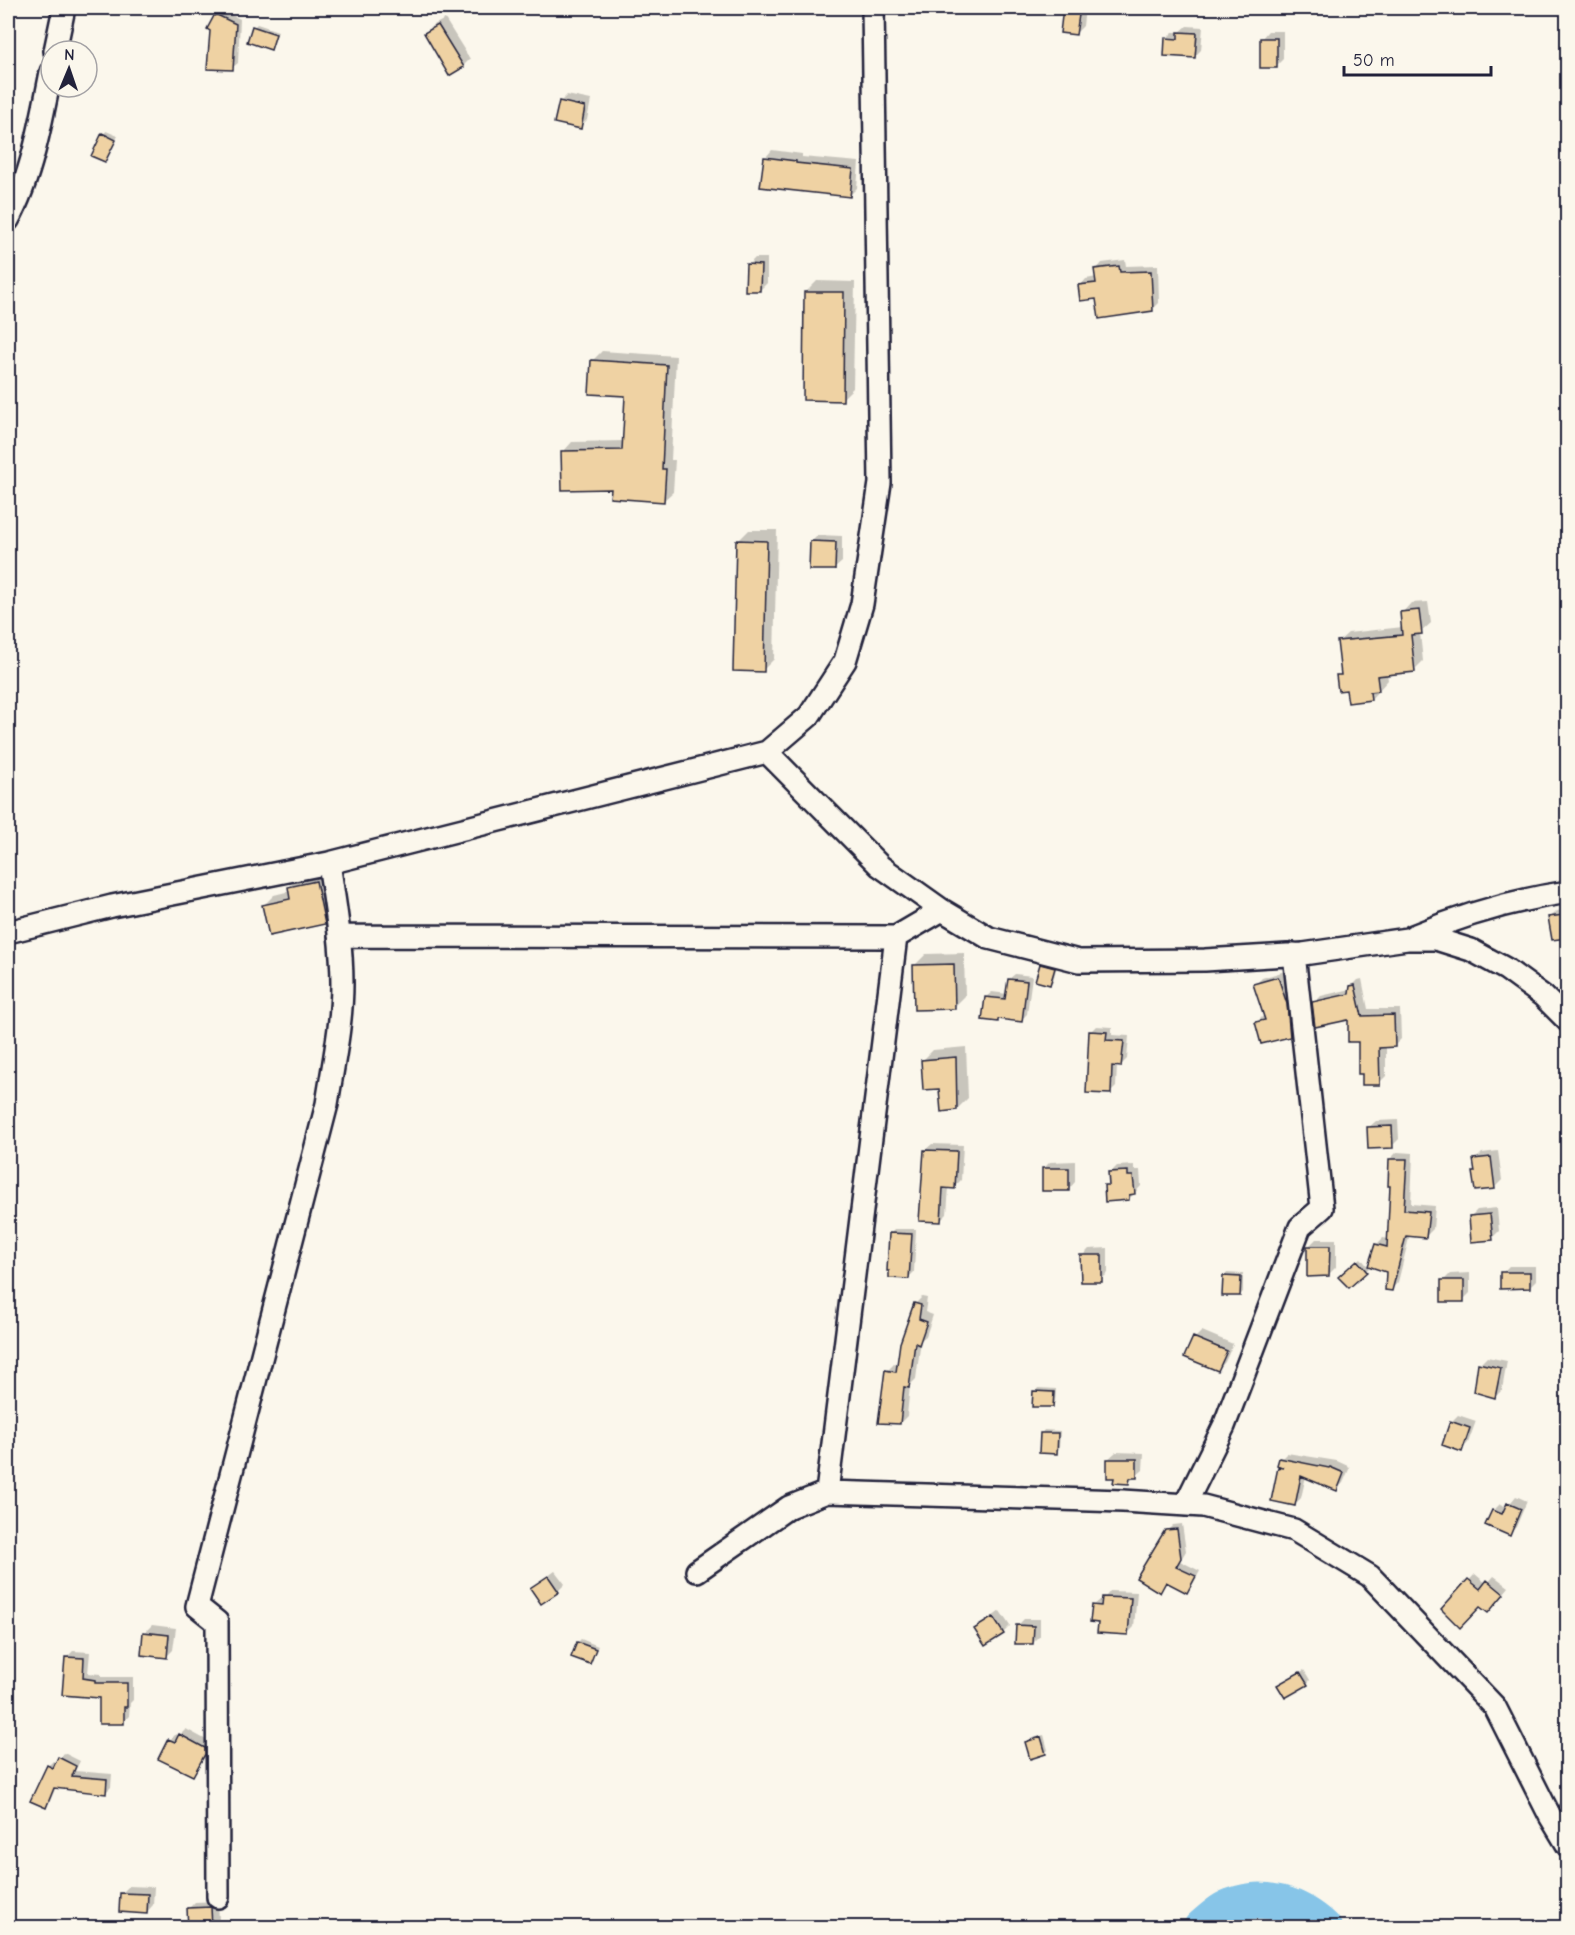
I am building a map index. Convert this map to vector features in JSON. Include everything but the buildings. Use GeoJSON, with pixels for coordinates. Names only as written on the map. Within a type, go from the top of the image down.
{"type":"FeatureCollection","features":[{"type":"Feature","properties":{"kind":"street"},"geometry":{"type":"LineString","coordinates":[[58,39],[64,8]]}},
{"type":"Feature","properties":{"kind":"street"},"geometry":{"type":"LineString","coordinates":[[8,932],[112,906],[329,863],[767,753],[809,716],[845,661],[862,604],[878,494],[879,343],[873,8]]}},
{"type":"Feature","properties":{"kind":"street"},"geometry":{"type":"LineString","coordinates":[[8,220],[18,201],[46,99]]}},
{"type":"Feature","properties":{"kind":"street"},"geometry":{"type":"LineString","coordinates":[[767,753],[880,866],[942,910],[989,938],[1079,961],[1205,960],[1294,954],[1407,939],[1436,939],[1471,950],[1506,969],[1542,996],[1568,1021]]}},
{"type":"Feature","properties":{"kind":"street"},"geometry":{"type":"LineString","coordinates":[[218,1897],[217,1622],[197,1605],[327,1104],[336,1047],[342,985],[339,936],[329,863]]}},
{"type":"Feature","properties":{"kind":"street"},"geometry":{"type":"LineString","coordinates":[[1407,939],[1456,918],[1537,897],[1568,892]]}},
{"type":"Feature","properties":{"kind":"street"},"geometry":{"type":"LineString","coordinates":[[339,936],[896,937],[942,910]]}},
{"type":"Feature","properties":{"kind":"street"},"geometry":{"type":"LineString","coordinates":[[826,1492],[896,937]]}},
{"type":"Feature","properties":{"kind":"street"},"geometry":{"type":"LineString","coordinates":[[1185,1505],[1224,1426],[1300,1227],[1322,1208],[1294,954]]}},
{"type":"Feature","properties":{"kind":"street"},"geometry":{"type":"LineString","coordinates":[[697,1571],[789,1507],[826,1492],[1123,1501],[1203,1506],[1294,1530],[1370,1576],[1495,1707],[1550,1816],[1568,1846]]}},
{"type":"Feature","properties":{"kind":"waterway"},"geometry":{"type":"LineString","coordinates":[[1201,1928],[1228,1908],[1244,1902],[1257,1901],[1269,1901],[1293,1908],[1324,1928]]}}]}
